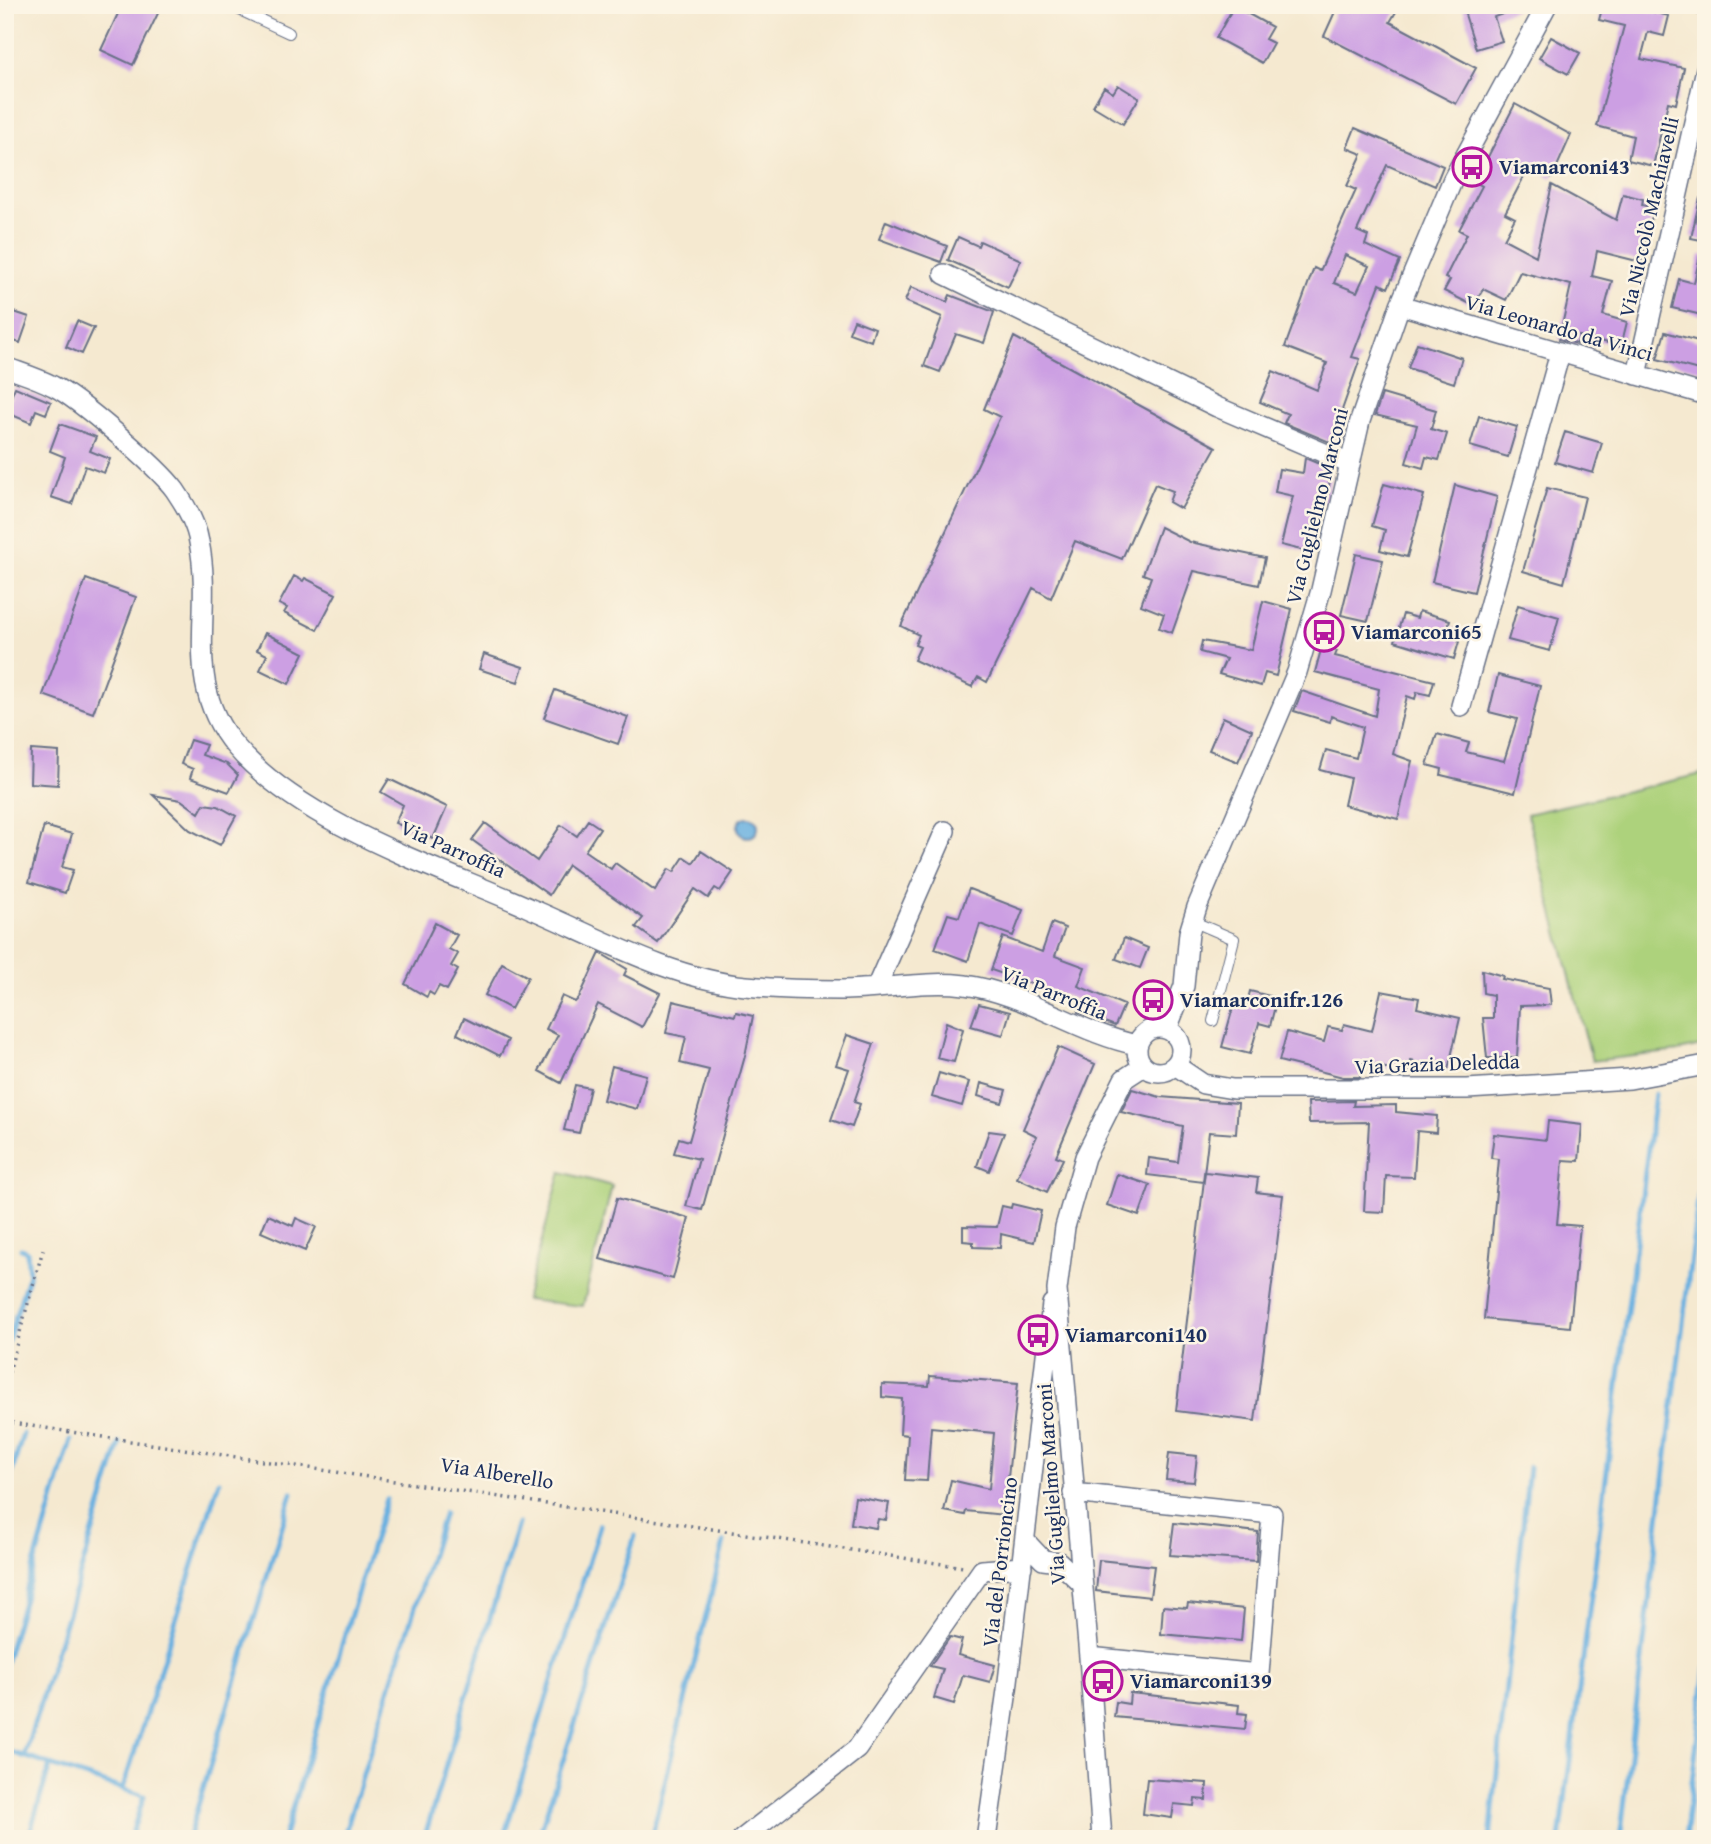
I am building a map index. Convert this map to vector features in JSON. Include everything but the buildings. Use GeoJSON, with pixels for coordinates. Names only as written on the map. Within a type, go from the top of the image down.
{"type":"FeatureCollection","features":[{"type":"Feature","properties":{"kind":"street","name":"Via Guglielmo Marconi"},"geometry":{"type":"LineString","coordinates":[[1167,1029],[1184,986],[1192,921],[1297,672],[1321,590],[1371,383],[1400,305],[1453,179],[1547,5]]}},
{"type":"Feature","properties":{"kind":"street","name":"Via Niccolò Machiavelli"},"geometry":{"type":"LineString","coordinates":[[1637,375],[1706,69]]}},
{"type":"Feature","properties":{"kind":"street"},"geometry":{"type":"LineString","coordinates":[[944,274],[1217,407],[1350,464]]}},
{"type":"Feature","properties":{"kind":"street","name":"Via Leonardo da Vinci"},"geometry":{"type":"LineString","coordinates":[[1400,305],[1706,395]]}},
{"type":"Feature","properties":{"kind":"street"},"geometry":{"type":"LineString","coordinates":[[1461,706],[1560,352]]}},
{"type":"Feature","properties":{"kind":"street","name":"Via Parroffia"},"geometry":{"type":"LineString","coordinates":[[5,367],[64,393],[173,487],[191,516],[200,544],[200,658],[205,685],[216,716],[234,746],[284,792],[351,830],[676,971],[746,986],[841,990],[936,984],[992,990],[1109,1040],[1137,1045]]}},
{"type":"Feature","properties":{"kind":"street"},"geometry":{"type":"LineString","coordinates":[[876,988],[945,831]]}},
{"type":"Feature","properties":{"kind":"street"},"geometry":{"type":"LineString","coordinates":[[1152,1029],[1167,1029],[1174,1033],[1181,1047],[1175,1065],[1161,1071],[1144,1066],[1137,1045],[1140,1038],[1152,1029]]}},
{"type":"Feature","properties":{"kind":"street","name":"Via Grazia Deledda"},"geometry":{"type":"LineString","coordinates":[[1175,1065],[1203,1084],[1233,1090],[1466,1089],[1630,1079],[1706,1065]]}},
{"type":"Feature","properties":{"kind":"street","name":"Via Guglielmo Marconi"},"geometry":{"type":"LineString","coordinates":[[1102,1839],[1089,1657],[1071,1472],[1072,1447],[1057,1290],[1065,1227],[1085,1157],[1124,1079],[1144,1066]]}},
{"type":"Feature","properties":{"kind":"street","name":"Via del Porrioncino"},"geometry":{"type":"LineString","coordinates":[[986,1839],[1025,1541],[1050,1312],[1057,1290]]}},
{"type":"Feature","properties":{"kind":"street"},"geometry":{"type":"LineString","coordinates":[[1034,1462],[1042,1454],[1055,1451],[1065,1456],[1071,1472]]}},
{"type":"Feature","properties":{"kind":"street"},"geometry":{"type":"LineString","coordinates":[[1073,1493],[1272,1514],[1259,1674],[1089,1657]]}},
{"type":"Feature","properties":{"kind":"street"},"geometry":{"type":"LineString","coordinates":[[1025,1541],[1081,1583]]}},
{"type":"Feature","properties":{"kind":"street"},"geometry":{"type":"LineString","coordinates":[[742,1839],[857,1749],[982,1570],[1021,1570],[1051,1561],[1077,1545]]}},
{"type":"Feature","properties":{"kind":"lane"},"geometry":{"type":"LineString","coordinates":[[229,5],[289,33]]}},
{"type":"Feature","properties":{"kind":"lane"},"geometry":{"type":"LineString","coordinates":[[1192,921],[1234,939],[1213,1021]]}},
{"type":"Feature","properties":{"kind":"path"},"geometry":{"type":"LineString","coordinates":[[5,1386],[44,1246]]}},
{"type":"Feature","properties":{"kind":"path","name":"Via Alberello"},"geometry":{"type":"LineString","coordinates":[[5,1422],[982,1570]]}},
{"type":"Feature","properties":{"kind":"green space"},"geometry":{"type":"Polygon","coordinates":[[[1706,773],[1706,1045],[1679,1051],[1592,1061],[1527,814],[1706,773]]]}},
{"type":"Feature","properties":{"kind":"green space"},"geometry":{"type":"Polygon","coordinates":[[[561,1172],[612,1186],[583,1306],[525,1300],[561,1172]]]}},
{"type":"Feature","properties":{"kind":"water"},"geometry":{"type":"Polygon","coordinates":[[[748,817],[755,820],[758,827],[755,834],[748,837],[741,834],[738,827],[741,820],[748,817]]]}},
{"type":"Feature","properties":{"kind":"waterway"},"geometry":{"type":"LineString","coordinates":[[1560,1839],[1655,1094]]}},
{"type":"Feature","properties":{"kind":"waterway"},"geometry":{"type":"LineString","coordinates":[[1620,1839],[1706,1134]]}},
{"type":"Feature","properties":{"kind":"waterway"},"geometry":{"type":"LineString","coordinates":[[5,1350],[29,1274],[27,1252],[21,1249]]}},
{"type":"Feature","properties":{"kind":"waterway"},"geometry":{"type":"LineString","coordinates":[[5,1495],[23,1434]]}},
{"type":"Feature","properties":{"kind":"waterway"},"geometry":{"type":"LineString","coordinates":[[5,1663],[71,1440]]}},
{"type":"Feature","properties":{"kind":"waterway"},"geometry":{"type":"LineString","coordinates":[[24,1757],[120,1443]]}},
{"type":"Feature","properties":{"kind":"waterway"},"geometry":{"type":"LineString","coordinates":[[1490,1839],[1529,1467]]}},
{"type":"Feature","properties":{"kind":"waterway"},"geometry":{"type":"LineString","coordinates":[[123,1789],[219,1481]]}},
{"type":"Feature","properties":{"kind":"waterway"},"geometry":{"type":"LineString","coordinates":[[188,1839],[292,1493]]}},
{"type":"Feature","properties":{"kind":"waterway"},"geometry":{"type":"LineString","coordinates":[[283,1839],[386,1499]]}},
{"type":"Feature","properties":{"kind":"waterway"},"geometry":{"type":"LineString","coordinates":[[343,1839],[444,1513]]}},
{"type":"Feature","properties":{"kind":"waterway"},"geometry":{"type":"LineString","coordinates":[[424,1839],[518,1524]]}},
{"type":"Feature","properties":{"kind":"waterway"},"geometry":{"type":"LineString","coordinates":[[503,1839],[600,1525]]}},
{"type":"Feature","properties":{"kind":"waterway"},"geometry":{"type":"LineString","coordinates":[[538,1839],[635,1536]]}},
{"type":"Feature","properties":{"kind":"waterway"},"geometry":{"type":"LineString","coordinates":[[651,1839],[724,1542]]}},
{"type":"Feature","properties":{"kind":"waterway"},"geometry":{"type":"LineString","coordinates":[[1685,1839],[1706,1668]]}},
{"type":"Feature","properties":{"kind":"waterway"},"geometry":{"type":"LineString","coordinates":[[5,1750],[144,1796],[130,1839]]}},
{"type":"Feature","properties":{"kind":"waterway"},"geometry":{"type":"LineString","coordinates":[[28,1839],[50,1765]]}},
{"type":"Feature","properties":{"kind":"place","name":"Viamarconi43"},"geometry":{"type":"Point","coordinates":[1472,167]}},
{"type":"Feature","properties":{"kind":"place","name":"Viamarconi65"},"geometry":{"type":"Point","coordinates":[1324,632]}},
{"type":"Feature","properties":{"kind":"place","name":"Viamarconifr.126"},"geometry":{"type":"Point","coordinates":[1153,1000]}},
{"type":"Feature","properties":{"kind":"place","name":"Viamarconi140"},"geometry":{"type":"Point","coordinates":[1038,1335]}},
{"type":"Feature","properties":{"kind":"place","name":"Viamarconi139"},"geometry":{"type":"Point","coordinates":[1103,1681]}}]}
